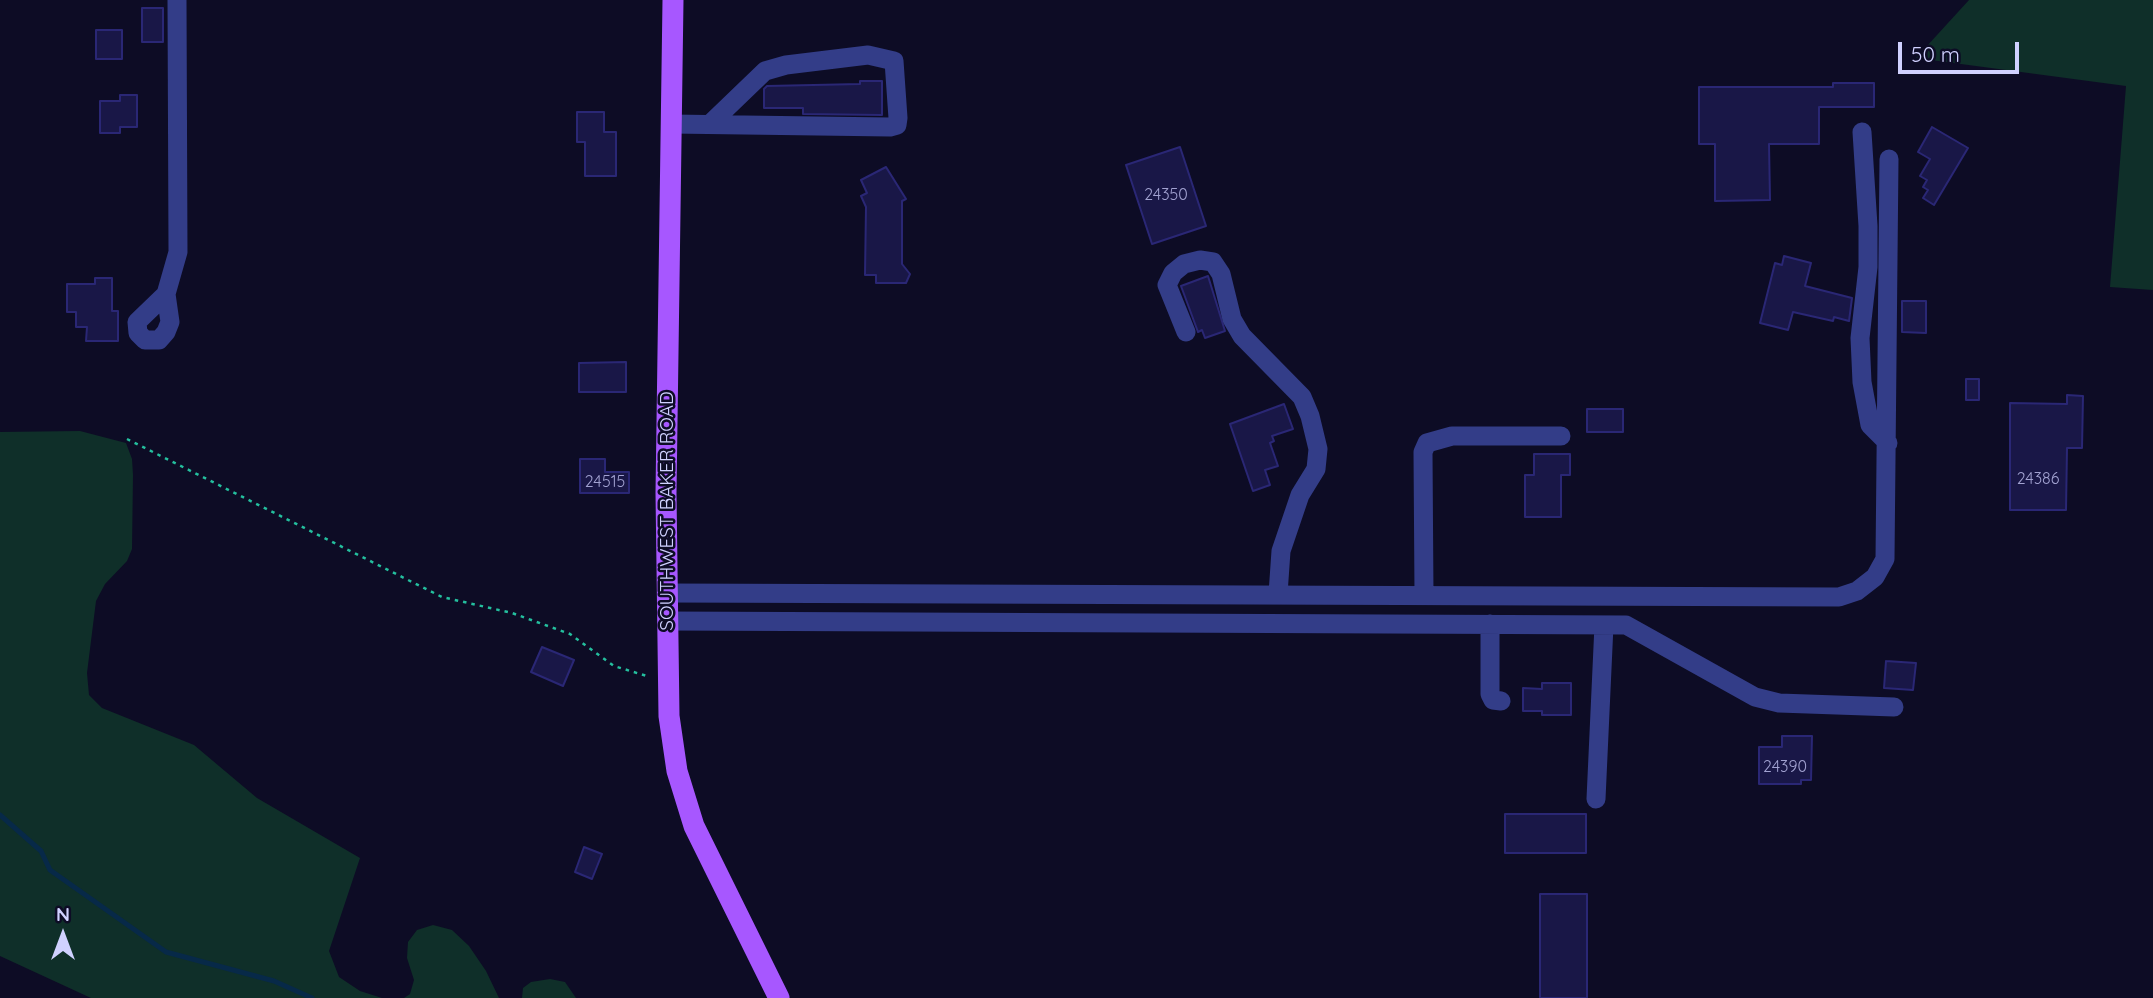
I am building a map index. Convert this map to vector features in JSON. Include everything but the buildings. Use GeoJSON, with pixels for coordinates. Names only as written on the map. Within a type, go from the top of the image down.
{"type":"FeatureCollection","features":[{"type":"Feature","properties":{"kind":"main road","name":"SOUTHWEST BAKER ROAD"},"geometry":{"type":"LineString","coordinates":[[673,0],[667,678],[677,771],[690,816],[714,871],[779,998]]}},
{"type":"Feature","properties":{"kind":"street"},"geometry":{"type":"LineString","coordinates":[[166,294],[178,252],[177,0]]}},
{"type":"Feature","properties":{"kind":"street"},"geometry":{"type":"LineString","coordinates":[[671,124],[712,122],[736,127],[890,128],[897,125],[898,118],[894,61],[867,55],[786,65],[765,71],[712,122]]}},
{"type":"Feature","properties":{"kind":"street"},"geometry":{"type":"LineString","coordinates":[[1862,132],[1868,226],[1868,267],[1860,338],[1862,382],[1870,425],[1888,443]]}},
{"type":"Feature","properties":{"kind":"street"},"geometry":{"type":"LineString","coordinates":[[667,593],[1839,597],[1857,591],[1875,577],[1885,559],[1889,159]]}},
{"type":"Feature","properties":{"kind":"street"},"geometry":{"type":"LineString","coordinates":[[1186,332],[1167,285],[1174,272],[1184,264],[1200,260],[1213,262],[1221,274],[1233,319],[1242,335],[1302,397],[1310,416],[1318,449],[1316,469],[1300,495],[1281,551],[1278,594]]}},
{"type":"Feature","properties":{"kind":"street"},"geometry":{"type":"LineString","coordinates":[[1424,595],[1423,452],[1427,443],[1452,436],[1561,436]]}},
{"type":"Feature","properties":{"kind":"street"},"geometry":{"type":"LineString","coordinates":[[667,621],[1626,625],[1649,635],[1740,691],[1755,697],[1779,703],[1894,707]]}},
{"type":"Feature","properties":{"kind":"street"},"geometry":{"type":"LineString","coordinates":[[1490,624],[1490,694],[1493,700],[1501,701]]}},
{"type":"Feature","properties":{"kind":"street"},"geometry":{"type":"LineString","coordinates":[[1596,799],[1604,625]]}},
{"type":"Feature","properties":{"kind":"path"},"geometry":{"type":"LineString","coordinates":[[127,439],[442,597],[533,621],[570,634],[624,670],[645,677],[667,678]]}},
{"type":"Feature","properties":{"kind":"green space"},"geometry":{"type":"Polygon","coordinates":[[[1969,0],[2153,0],[2153,290],[2110,287],[2126,86],[1916,58],[1969,0]]]}},
{"type":"Feature","properties":{"kind":"green space"},"geometry":{"type":"Polygon","coordinates":[[[80,431],[126,443],[132,459],[133,475],[132,549],[127,561],[105,584],[96,601],[87,673],[89,695],[102,708],[194,745],[257,798],[360,858],[329,951],[339,977],[360,991],[382,998],[91,998],[0,956],[0,432],[80,431]]]}},
{"type":"Feature","properties":{"kind":"green space"},"geometry":{"type":"Polygon","coordinates":[[[433,925],[452,930],[469,946],[486,971],[499,998],[404,998],[410,994],[414,980],[407,958],[408,942],[417,930],[433,925]]]}},
{"type":"Feature","properties":{"kind":"green space"},"geometry":{"type":"Polygon","coordinates":[[[550,979],[565,982],[576,998],[522,998],[523,988],[531,982],[550,979]]]}},
{"type":"Feature","properties":{"kind":"waterway"},"geometry":{"type":"LineString","coordinates":[[0,815],[41,851],[50,870],[166,952],[274,981],[312,998]]}}]}
